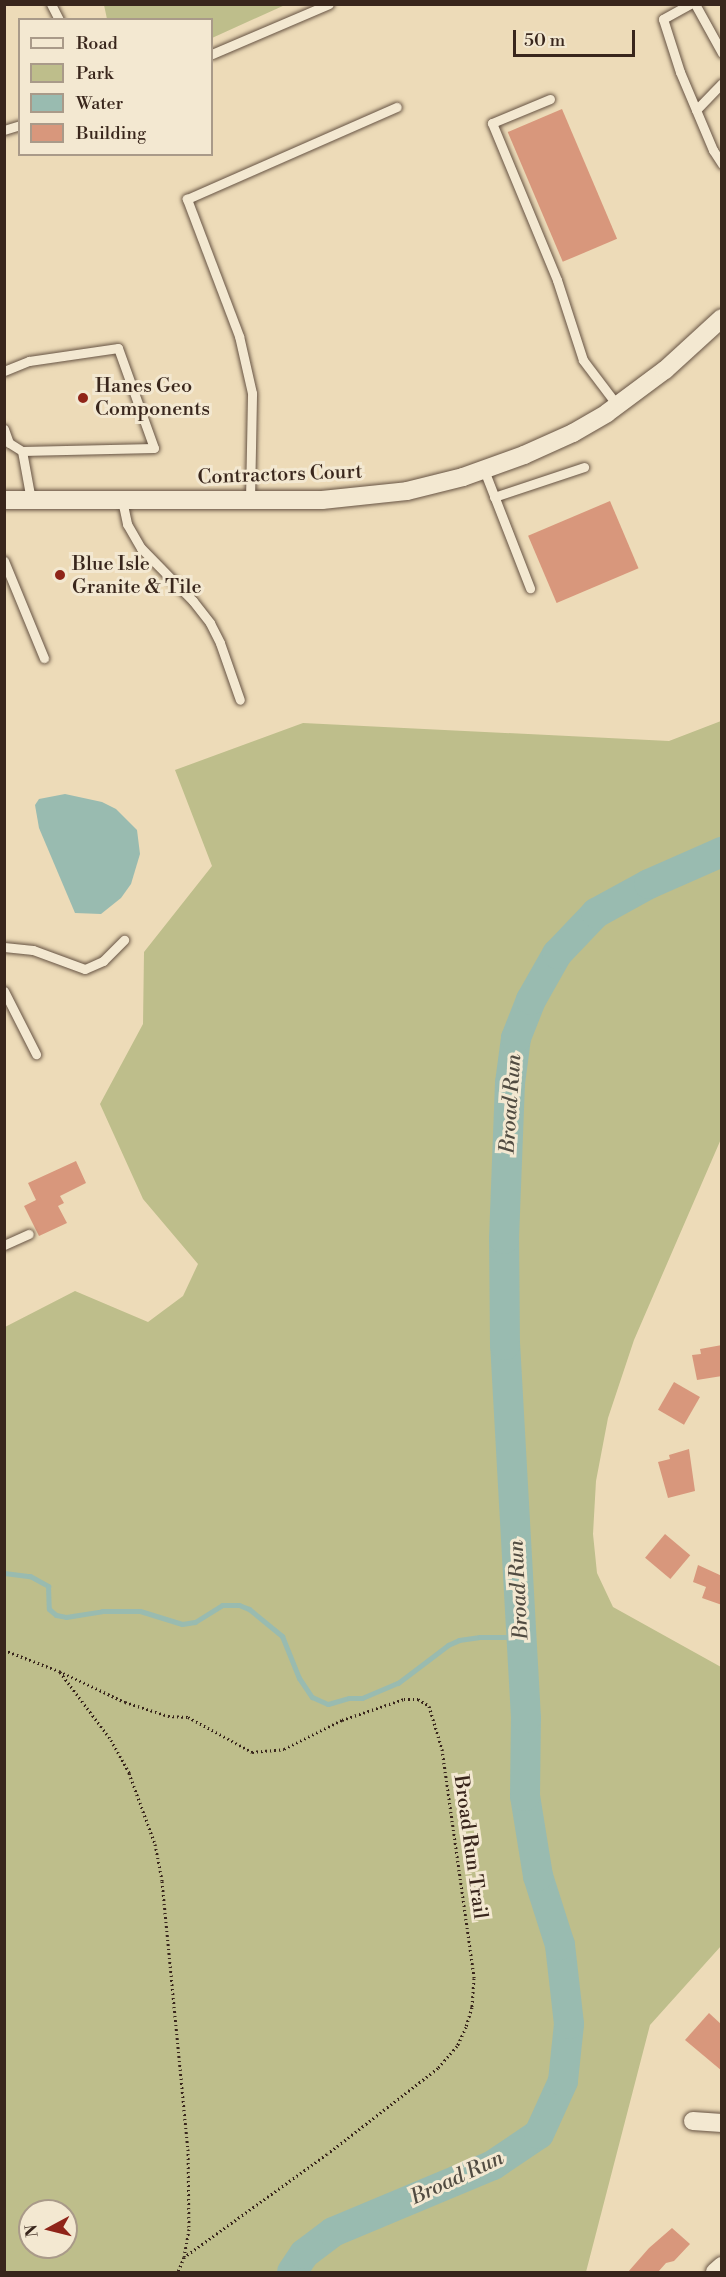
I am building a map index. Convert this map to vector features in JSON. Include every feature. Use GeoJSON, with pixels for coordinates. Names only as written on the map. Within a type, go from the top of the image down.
{"type":"FeatureCollection","features":[{"type":"Feature","properties":{"kind":"street","name":"Contractors Court"},"geometry":{"type":"LineString","coordinates":[[4,500],[322,500],[407,491],[484,470],[573,433],[665,370],[722,318]]}},
{"type":"Feature","properties":{"kind":"street"},"geometry":{"type":"LineString","coordinates":[[693,2121],[722,2123]]}},
{"type":"Feature","properties":{"kind":"street"},"geometry":{"type":"LineString","coordinates":[[715,2272],[722,2266]]}},
{"type":"Feature","properties":{"kind":"lane"},"geometry":{"type":"LineString","coordinates":[[51,4],[57,18]]}},
{"type":"Feature","properties":{"kind":"lane"},"geometry":{"type":"LineString","coordinates":[[213,54],[329,4]]}},
{"type":"Feature","properties":{"kind":"lane"},"geometry":{"type":"LineString","coordinates":[[690,4],[663,19],[712,150],[722,164]]}},
{"type":"Feature","properties":{"kind":"lane"},"geometry":{"type":"LineString","coordinates":[[695,4],[722,53]]}},
{"type":"Feature","properties":{"kind":"lane"},"geometry":{"type":"LineString","coordinates":[[696,110],[722,83]]}},
{"type":"Feature","properties":{"kind":"lane"},"geometry":{"type":"LineString","coordinates":[[550,99],[492,123],[557,280],[583,360],[617,405]]}},
{"type":"Feature","properties":{"kind":"lane"},"geometry":{"type":"LineString","coordinates":[[250,500],[253,447],[252,393],[239,336],[187,199],[397,107]]}},
{"type":"Feature","properties":{"kind":"lane"},"geometry":{"type":"LineString","coordinates":[[4,371],[29,361],[118,348],[154,448],[22,451],[9,443],[4,429]]}},
{"type":"Feature","properties":{"kind":"lane"},"geometry":{"type":"LineString","coordinates":[[22,451],[31,500]]}},
{"type":"Feature","properties":{"kind":"lane"},"geometry":{"type":"LineString","coordinates":[[494,497],[584,467]]}},
{"type":"Feature","properties":{"kind":"lane"},"geometry":{"type":"LineString","coordinates":[[484,470],[530,588]]}},
{"type":"Feature","properties":{"kind":"lane"},"geometry":{"type":"LineString","coordinates":[[122,500],[127,525],[141,548],[193,601],[210,623],[220,643],[240,700]]}},
{"type":"Feature","properties":{"kind":"lane"},"geometry":{"type":"LineString","coordinates":[[4,561],[44,658]]}},
{"type":"Feature","properties":{"kind":"lane"},"geometry":{"type":"LineString","coordinates":[[4,947],[33,950],[85,969],[103,961],[124,940]]}},
{"type":"Feature","properties":{"kind":"lane"},"geometry":{"type":"LineString","coordinates":[[4,991],[36,1054]]}},
{"type":"Feature","properties":{"kind":"lane"},"geometry":{"type":"LineString","coordinates":[[4,1245],[29,1234]]}},
{"type":"Feature","properties":{"kind":"path","name":"Broad Run Trail"},"geometry":{"type":"LineString","coordinates":[[4,1650],[59,1671],[125,1702],[168,1716],[189,1718],[252,1752],[284,1749],[342,1720],[404,1698],[418,1699],[429,1706],[442,1749],[474,1978],[472,2007],[461,2036],[438,2068],[327,2154],[183,2257]]}},
{"type":"Feature","properties":{"kind":"path"},"geometry":{"type":"LineString","coordinates":[[59,1671],[111,1740],[133,1782],[155,1844],[162,1881],[188,2149],[189,2229],[178,2272]]}},
{"type":"Feature","properties":{"kind":"green space"},"geometry":{"type":"Polygon","coordinates":[[[104,4],[285,5],[213,38],[213,18],[107,18],[104,4]]]}},
{"type":"Feature","properties":{"kind":"green space"},"geometry":{"type":"Polygon","coordinates":[[[721,721],[721,1139],[634,1340],[608,1418],[596,1481],[593,1534],[597,1573],[613,1607],[721,1667],[721,1946],[650,2025],[586,2272],[5,2272],[5,1327],[75,1291],[148,1322],[183,1296],[198,1264],[143,1199],[100,1104],[143,1024],[144,952],[212,866],[175,770],[303,723],[669,741],[721,721]]]}},
{"type":"Feature","properties":{"kind":"water"},"geometry":{"type":"Polygon","coordinates":[[[65,794],[102,802],[116,809],[137,830],[140,854],[131,884],[121,898],[101,914],[75,913],[39,828],[35,805],[39,799],[65,794]]]}},
{"type":"Feature","properties":{"kind":"building"},"geometry":{"type":"Polygon","coordinates":[[[562,109],[617,239],[563,262],[508,132],[562,109]]]}},
{"type":"Feature","properties":{"kind":"building"},"geometry":{"type":"Polygon","coordinates":[[[610,501],[639,568],[557,603],[528,536],[610,501]]]}},
{"type":"Feature","properties":{"kind":"building"},"geometry":{"type":"Polygon","coordinates":[[[76,1161],[86,1183],[60,1196],[64,1203],[58,1206],[67,1223],[39,1236],[24,1206],[36,1200],[28,1183],[76,1161]]]}},
{"type":"Feature","properties":{"kind":"building"},"geometry":{"type":"Polygon","coordinates":[[[722,1345],[722,1376],[697,1380],[692,1355],[701,1354],[700,1349],[722,1345]]]}},
{"type":"Feature","properties":{"kind":"building"},"geometry":{"type":"Polygon","coordinates":[[[674,1382],[700,1397],[684,1425],[658,1410],[674,1382]]]}},
{"type":"Feature","properties":{"kind":"building"},"geometry":{"type":"Polygon","coordinates":[[[689,1449],[695,1491],[668,1498],[658,1462],[670,1459],[669,1455],[689,1449]]]}},
{"type":"Feature","properties":{"kind":"building"},"geometry":{"type":"Polygon","coordinates":[[[665,1534],[690,1555],[670,1579],[645,1558],[665,1534]]]}},
{"type":"Feature","properties":{"kind":"building"},"geometry":{"type":"Polygon","coordinates":[[[698,1565],[722,1576],[722,1605],[702,1598],[706,1587],[693,1582],[698,1565]]]}},
{"type":"Feature","properties":{"kind":"building"},"geometry":{"type":"Polygon","coordinates":[[[709,2013],[722,2025],[722,2071],[685,2040],[709,2013]]]}},
{"type":"Feature","properties":{"kind":"building"},"geometry":{"type":"Polygon","coordinates":[[[672,2228],[690,2244],[674,2261],[666,2263],[658,2272],[628,2272],[649,2248],[672,2228]]]}},
{"type":"Feature","properties":{"kind":"waterway","name":"Broad Run"},"geometry":{"type":"LineString","coordinates":[[292,2272],[304,2254],[333,2232],[493,2165],[539,2134],[563,2081],[569,2024],[560,1945],[538,1876],[525,1796],[526,1718],[505,1345],[504,1239],[510,1083],[516,1038],[531,1000],[557,954],[596,913],[649,884],[722,852]]}},
{"type":"Feature","properties":{"kind":"waterway"},"geometry":{"type":"LineString","coordinates":[[4,1573],[30,1576],[48,1586],[49,1609],[56,1615],[66,1617],[102,1611],[140,1611],[182,1624],[195,1622],[222,1605],[239,1605],[249,1609],[282,1636],[299,1678],[312,1697],[328,1704],[349,1698],[362,1698],[398,1683],[448,1645],[459,1640],[480,1637],[521,1637]]}},
{"type":"Feature","properties":{"kind":"place","name":"Hanes Geo Components"},"geometry":{"type":"Point","coordinates":[83,398]}},
{"type":"Feature","properties":{"kind":"place","name":"Blue Isle Granite & Tile"},"geometry":{"type":"Point","coordinates":[60,575]}}]}
